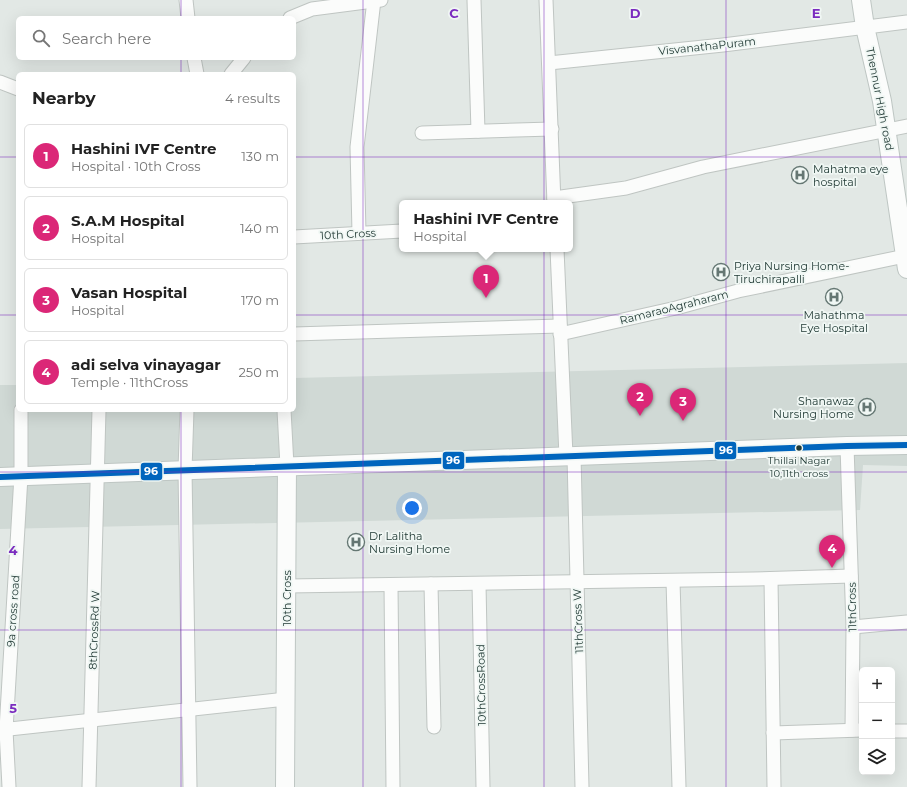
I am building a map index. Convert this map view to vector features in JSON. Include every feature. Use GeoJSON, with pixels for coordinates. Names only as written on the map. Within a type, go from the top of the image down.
{"type":"FeatureCollection","features":[{"type":"Feature","properties":{"kind":"street"},"geometry":{"type":"LineString","coordinates":[[186,0],[188,16]]}},
{"type":"Feature","properties":{"kind":"street"},"geometry":{"type":"LineString","coordinates":[[360,233],[357,147],[374,0]]}},
{"type":"Feature","properties":{"kind":"street"},"geometry":{"type":"LineString","coordinates":[[293,16],[312,4],[380,0]]}},
{"type":"Feature","properties":{"kind":"street"},"geometry":{"type":"LineString","coordinates":[[474,0],[478,131]]}},
{"type":"Feature","properties":{"kind":"street"},"geometry":{"type":"LineString","coordinates":[[546,0],[554,200],[626,188],[703,167],[907,126]]}},
{"type":"Feature","properties":{"kind":"street","name":"Thennur High road"},"geometry":{"type":"LineString","coordinates":[[861,0],[865,27],[882,101],[906,263]]}},
{"type":"Feature","properties":{"kind":"street","name":"VisvanathaPuram"},"geometry":{"type":"LineString","coordinates":[[549,63],[907,22]]}},
{"type":"Feature","properties":{"kind":"street"},"geometry":{"type":"LineString","coordinates":[[194,60],[197,72]]}},
{"type":"Feature","properties":{"kind":"street"},"geometry":{"type":"LineString","coordinates":[[233,72],[242,60]]}},
{"type":"Feature","properties":{"kind":"street"},"geometry":{"type":"LineString","coordinates":[[0,82],[16,88]]}},
{"type":"Feature","properties":{"kind":"street"},"geometry":{"type":"LineString","coordinates":[[422,133],[552,129]]}},
{"type":"Feature","properties":{"kind":"street","name":"10th Cross"},"geometry":{"type":"LineString","coordinates":[[296,237],[399,231]]}},
{"type":"Feature","properties":{"kind":"street","name":"11thCross W"},"geometry":{"type":"LineString","coordinates":[[556,252],[577,582],[582,787]]}},
{"type":"Feature","properties":{"kind":"street","name":"RamaraoAgraharam"},"geometry":{"type":"LineString","coordinates":[[296,334],[560,330],[676,308],[738,291],[906,263]]}},
{"type":"Feature","properties":{"kind":"street","name":"9a cross road"},"geometry":{"type":"LineString","coordinates":[[8,787],[3,730],[21,476],[22,412]]}},
{"type":"Feature","properties":{"kind":"street","name":"8thCrossRd W"},"geometry":{"type":"LineString","coordinates":[[89,787],[99,412]]}},
{"type":"Feature","properties":{"kind":"street"},"geometry":{"type":"LineString","coordinates":[[186,412],[185,470],[190,787]]}},
{"type":"Feature","properties":{"kind":"street","name":"10th Cross"},"geometry":{"type":"LineString","coordinates":[[284,412],[287,466],[285,787]]}},
{"type":"Feature","properties":{"kind":"street"},"geometry":{"type":"LineString","coordinates":[[0,477],[907,445]]}},
{"type":"Feature","properties":{"kind":"street","name":"11thCross"},"geometry":{"type":"LineString","coordinates":[[847,446],[853,627],[852,671],[857,730]]}},
{"type":"Feature","properties":{"kind":"street"},"geometry":{"type":"LineString","coordinates":[[287,586],[673,581],[851,576]]}},
{"type":"Feature","properties":{"kind":"street"},"geometry":{"type":"LineString","coordinates":[[772,579],[774,787]]}},
{"type":"Feature","properties":{"kind":"street"},"geometry":{"type":"LineString","coordinates":[[673,581],[679,787]]}},
{"type":"Feature","properties":{"kind":"street"},"geometry":{"type":"LineString","coordinates":[[431,584],[434,727]]}},
{"type":"Feature","properties":{"kind":"street","name":"10thCrossRoad"},"geometry":{"type":"LineString","coordinates":[[479,584],[483,787]]}},
{"type":"Feature","properties":{"kind":"street"},"geometry":{"type":"LineString","coordinates":[[390,585],[393,787]]}},
{"type":"Feature","properties":{"kind":"street"},"geometry":{"type":"LineString","coordinates":[[853,627],[907,622]]}},
{"type":"Feature","properties":{"kind":"street"},"geometry":{"type":"LineString","coordinates":[[3,730],[286,699]]}},
{"type":"Feature","properties":{"kind":"street"},"geometry":{"type":"LineString","coordinates":[[773,734],[857,730]]}},
{"type":"Feature","properties":{"kind":"street"},"geometry":{"type":"LineString","coordinates":[[895,731],[907,731]]}},
{"type":"Feature","properties":{"kind":"shaded area"},"geometry":{"type":"Polygon","coordinates":[[[907,363],[907,466],[863,465],[860,510],[0,529],[0,385],[16,385],[16,412],[296,412],[296,378],[907,363]]]}},
{"type":"Feature","properties":{"kind":"transit line","name":"96"},"geometry":{"type":"LineString","coordinates":[[0,477],[907,445]]}},
{"type":"Feature","properties":{"kind":"place","name":"Mahatma eye hospital"},"geometry":{"type":"Point","coordinates":[800,175]}},
{"type":"Feature","properties":{"kind":"place","name":"Priya Nursing Home- Tiruchirapalli"},"geometry":{"type":"Point","coordinates":[721,272]}},
{"type":"Feature","properties":{"kind":"place","name":"Mahathma Eye Hospital"},"geometry":{"type":"Point","coordinates":[834,297]}},
{"type":"Feature","properties":{"kind":"place","name":"Hashini IVF Centre"},"geometry":{"type":"Point","coordinates":[486,298]}},
{"type":"Feature","properties":{"kind":"place","name":"Shanawaz Nursing Home"},"geometry":{"type":"Point","coordinates":[867,407]}},
{"type":"Feature","properties":{"kind":"place","name":"S.A.M Hospital"},"geometry":{"type":"Point","coordinates":[640,416]}},
{"type":"Feature","properties":{"kind":"place","name":"Vasan Hospital"},"geometry":{"type":"Point","coordinates":[683,421]}},
{"type":"Feature","properties":{"kind":"place","name":"Thillai Nagar 10,11th cross"},"geometry":{"type":"Point","coordinates":[799,448]}},
{"type":"Feature","properties":{"kind":"place","name":"Dr Lalitha Nursing Home"},"geometry":{"type":"Point","coordinates":[356,542]}},
{"type":"Feature","properties":{"kind":"place","name":"adi selva vinayagar"},"geometry":{"type":"Point","coordinates":[832,568]}}]}
